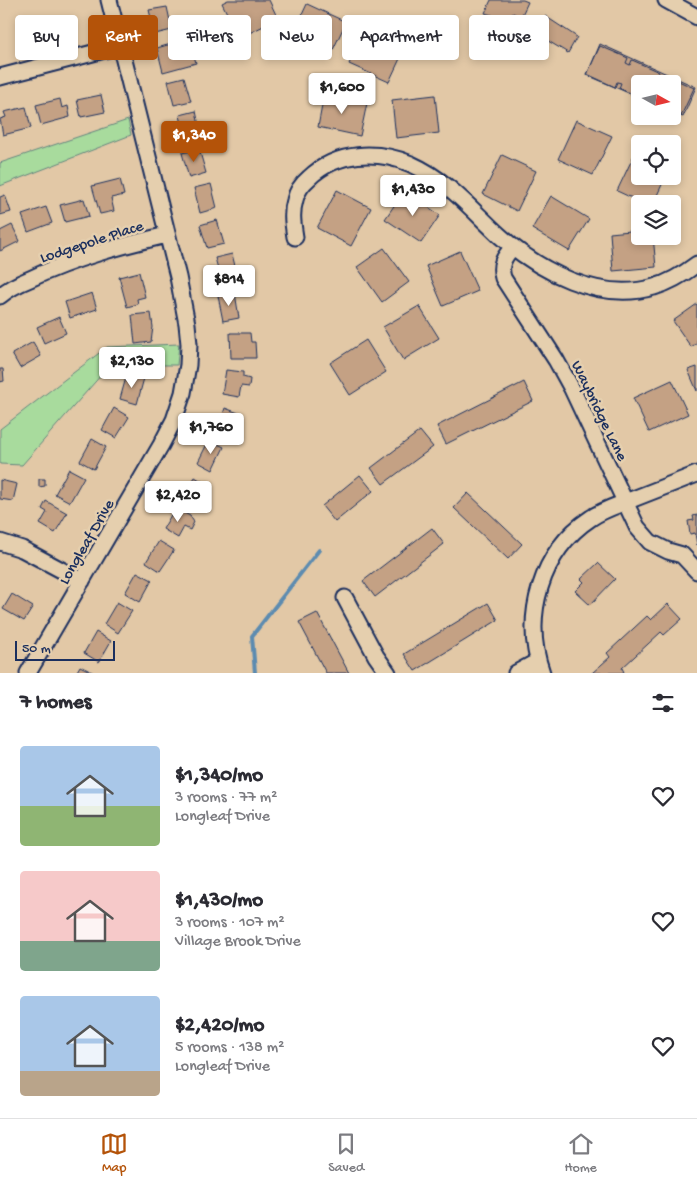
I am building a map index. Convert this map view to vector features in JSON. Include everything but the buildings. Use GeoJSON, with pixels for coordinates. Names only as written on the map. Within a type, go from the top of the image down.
{"type":"FeatureCollection","features":[{"type":"Feature","properties":{"kind":"street","name":"Longleaf Drive"},"geometry":{"type":"LineString","coordinates":[[109,0],[113,15]]}},
{"type":"Feature","properties":{"kind":"street"},"geometry":{"type":"LineString","coordinates":[[666,0],[697,17]]}},
{"type":"Feature","properties":{"kind":"street"},"geometry":{"type":"LineString","coordinates":[[0,76],[88,54]]}},
{"type":"Feature","properties":{"kind":"street","name":"Longleaf Drive"},"geometry":{"type":"LineString","coordinates":[[28,673],[162,446],[174,420],[183,393],[188,365],[189,344],[187,324],[178,277],[123,60]]}},
{"type":"Feature","properties":{"kind":"street"},"geometry":{"type":"LineString","coordinates":[[295,237],[292,214],[295,199],[301,185],[314,172],[330,163],[347,157],[374,155],[394,158],[413,165],[449,187],[513,247],[547,269],[594,288],[614,292],[635,291],[655,287],[697,264]]}},
{"type":"Feature","properties":{"kind":"street","name":"Lodgepole Place"},"geometry":{"type":"LineString","coordinates":[[0,296],[12,287],[64,264],[103,251],[167,235]]}},
{"type":"Feature","properties":{"kind":"street","name":"Waybridge Lane"},"geometry":{"type":"LineString","coordinates":[[513,247],[501,265],[503,278],[564,374],[638,527],[650,542],[668,551],[682,555],[697,571]]}},
{"type":"Feature","properties":{"kind":"street"},"geometry":{"type":"LineString","coordinates":[[516,673],[540,667],[534,627],[535,605],[539,588],[547,568],[558,549],[573,532],[600,513],[697,474]]}},
{"type":"Feature","properties":{"kind":"street"},"geometry":{"type":"LineString","coordinates":[[0,542],[22,549],[82,581]]}},
{"type":"Feature","properties":{"kind":"street"},"geometry":{"type":"LineString","coordinates":[[344,598],[376,656],[388,673]]}},
{"type":"Feature","properties":{"kind":"green space"},"geometry":{"type":"Polygon","coordinates":[[[128,120],[131,135],[0,186],[0,163],[128,120]]]}},
{"type":"Feature","properties":{"kind":"green space"},"geometry":{"type":"Polygon","coordinates":[[[179,344],[177,365],[110,365],[22,465],[0,464],[0,429],[107,347],[179,344]]]}},
{"type":"Feature","properties":{"kind":"waterway"},"geometry":{"type":"LineString","coordinates":[[255,673],[252,636],[319,550]]}}]}
